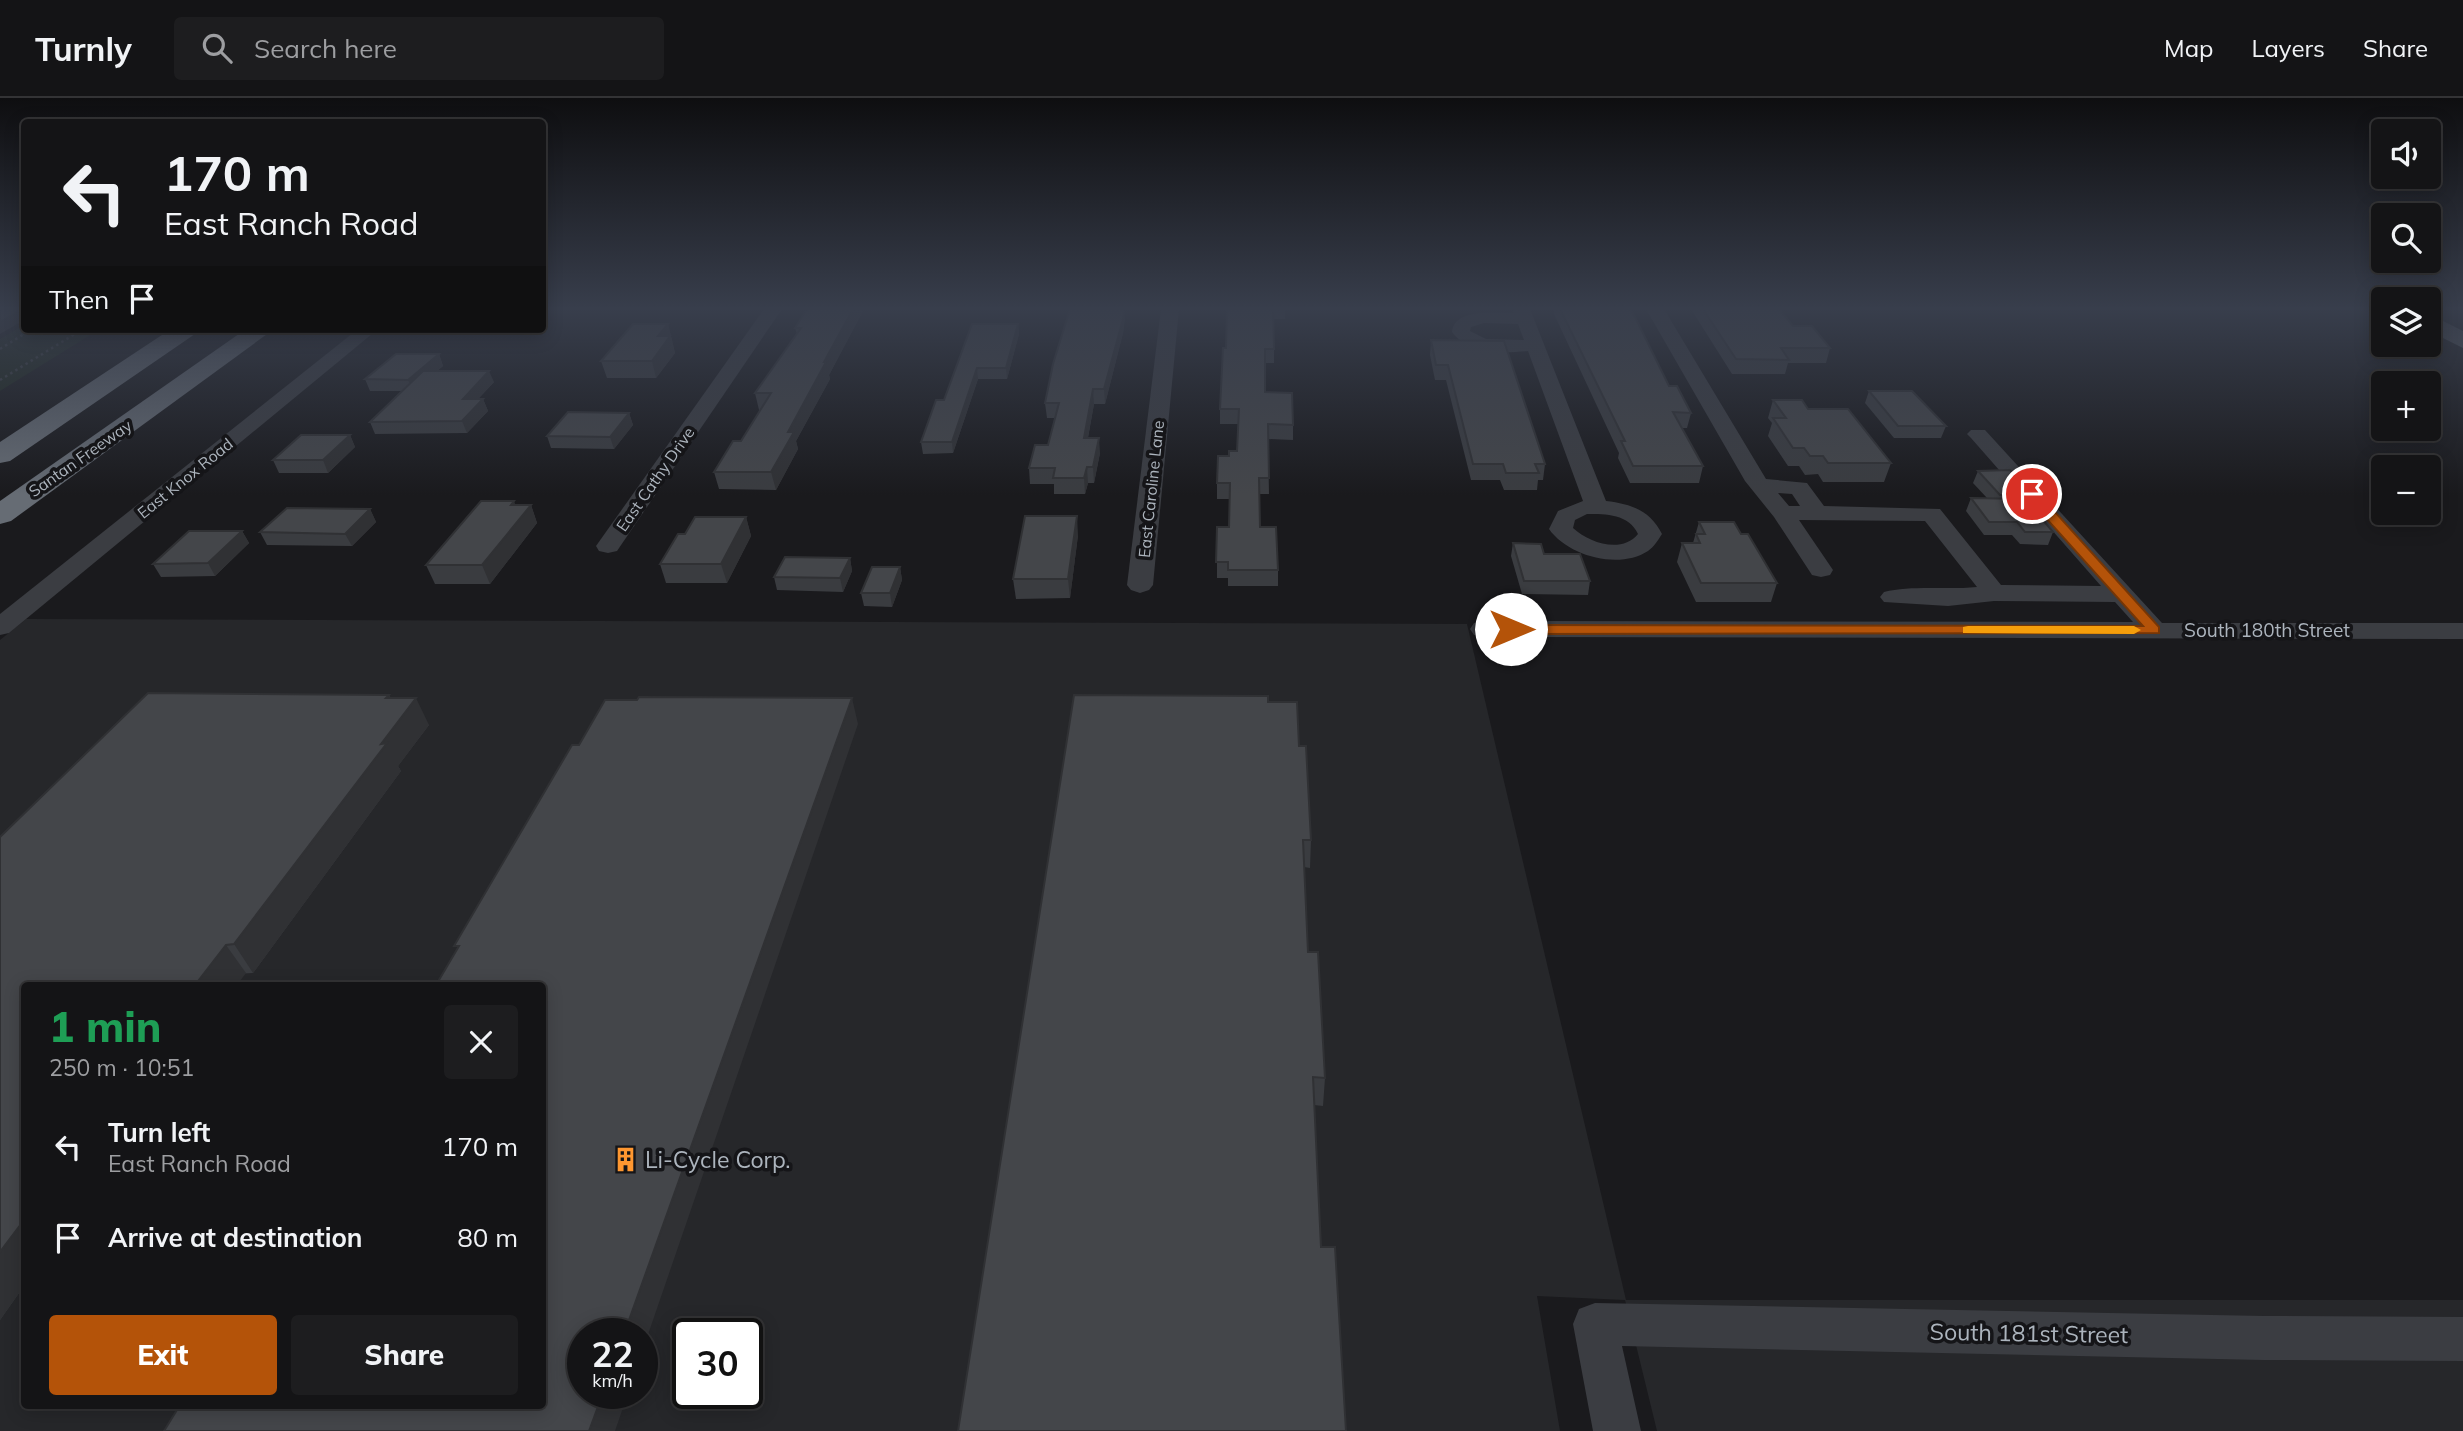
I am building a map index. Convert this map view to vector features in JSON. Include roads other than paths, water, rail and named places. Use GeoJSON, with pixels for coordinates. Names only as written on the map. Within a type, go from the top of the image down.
{"type":"FeatureCollection","features":[{"type":"Feature","properties":{"kind":"highway"},"geometry":{"type":"LineString","coordinates":[[0,455],[124,371]]}},
{"type":"Feature","properties":{"kind":"highway","name":"Santan Freeway"},"geometry":{"type":"LineString","coordinates":[[0,515],[203,371]]}},
{"type":"Feature","properties":{"kind":"street","name":"East Knox Road"},"geometry":{"type":"LineString","coordinates":[[0,626],[317,371]]}},
{"type":"Feature","properties":{"kind":"street","name":"East Cathy Drive"},"geometry":{"type":"LineString","coordinates":[[608,546],[730,371]]}},
{"type":"Feature","properties":{"kind":"street","name":"East Caroline Lane"},"geometry":{"type":"LineString","coordinates":[[1140,585],[1163,371]]}},
{"type":"Feature","properties":{"kind":"street"},"geometry":{"type":"LineString","coordinates":[[1545,371],[1597,507]]}},
{"type":"Feature","properties":{"kind":"street"},"geometry":{"type":"LineString","coordinates":[[1692,371],[1758,483],[1783,513],[1821,570]]}},
{"type":"Feature","properties":{"kind":"street"},"geometry":{"type":"LineString","coordinates":[[1978,434],[2154,630]]}},
{"type":"Feature","properties":{"kind":"street"},"geometry":{"type":"LineString","coordinates":[[1758,483],[1799,488],[1817,513]]}},
{"type":"Feature","properties":{"kind":"street"},"geometry":{"type":"LineString","coordinates":[[1783,513],[1932,514],[1994,593]]}},
{"type":"Feature","properties":{"kind":"street"},"geometry":{"type":"LineString","coordinates":[[1893,597],[1948,598],[1994,593],[2121,594]]}},
{"type":"Feature","properties":{"kind":"street","name":"South 180th Street"},"geometry":{"type":"LineString","coordinates":[[1483,629],[2463,631]]}},
{"type":"Feature","properties":{"kind":"street","name":"South 181st Street"},"geometry":{"type":"LineString","coordinates":[[1617,1431],[1595,1324],[2264,1338],[2463,1339]]}},
{"type":"Feature","properties":{"kind":"place","name":"Li-Cycle Corp."},"geometry":{"type":"Point","coordinates":[625,1159]}}]}
